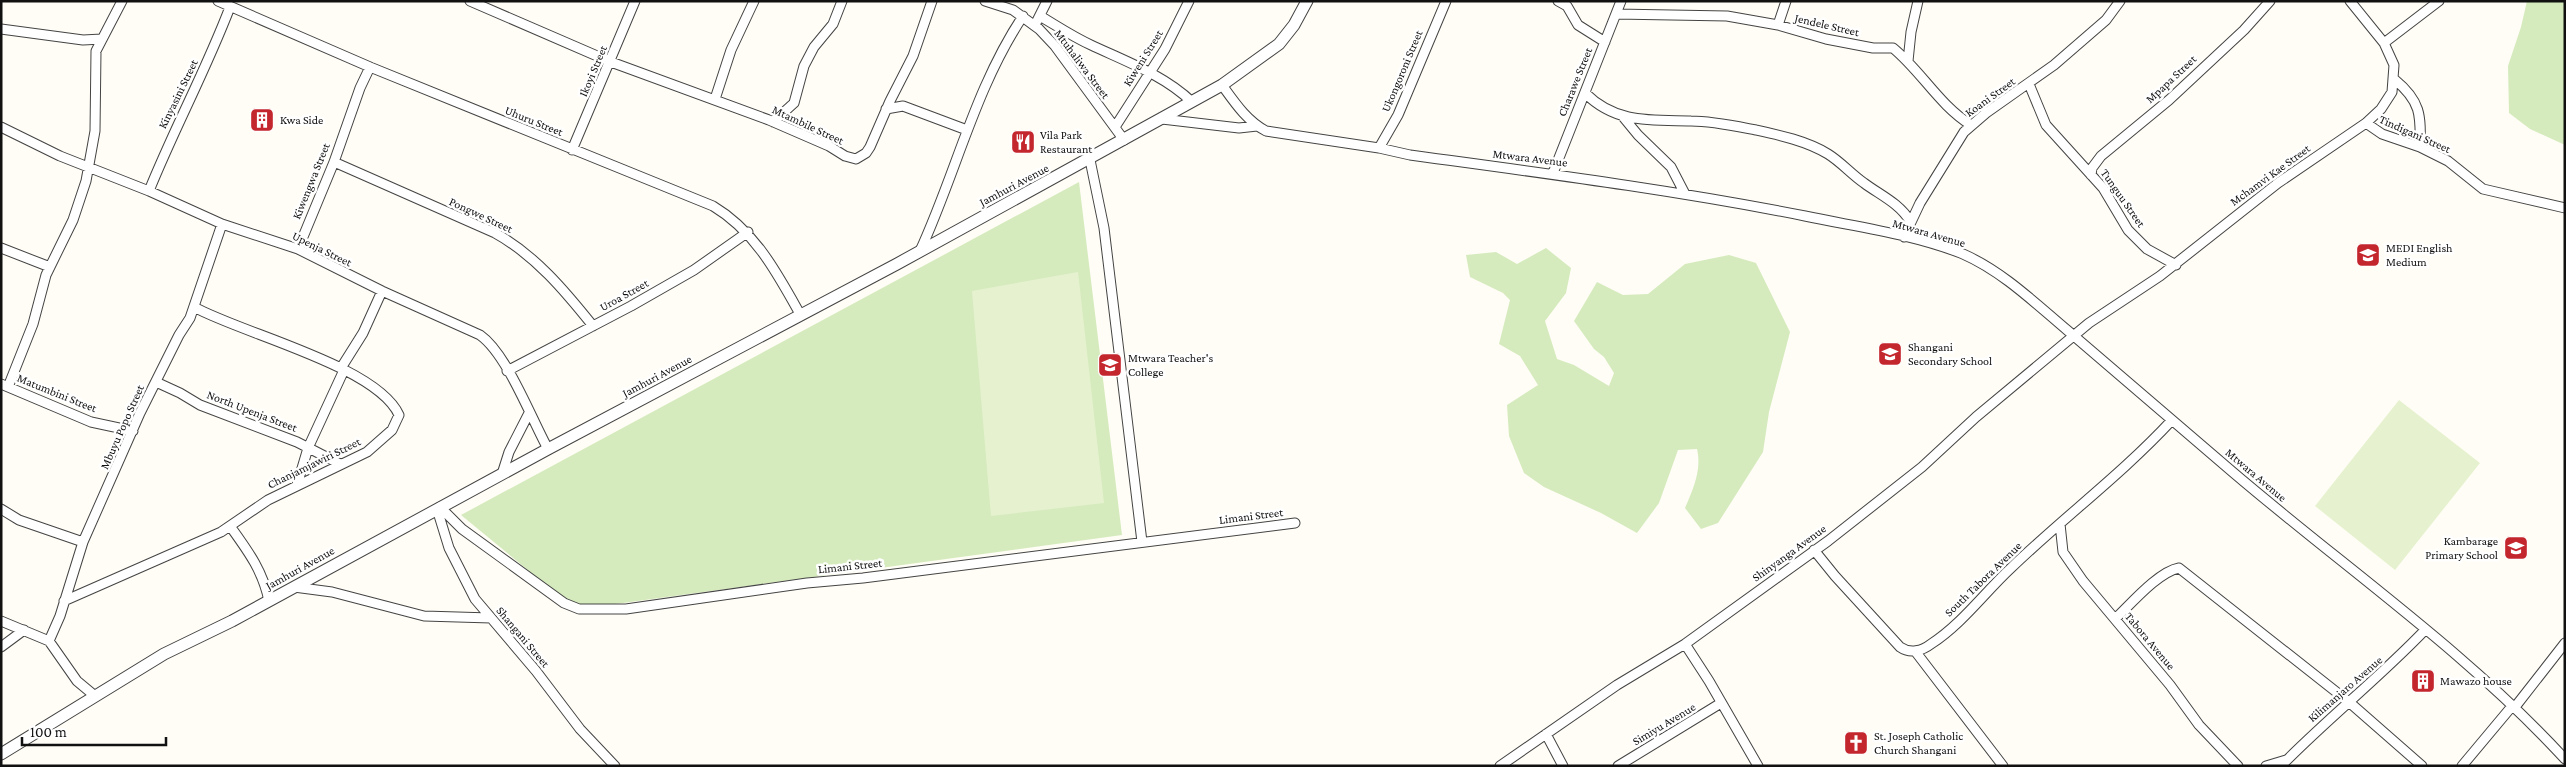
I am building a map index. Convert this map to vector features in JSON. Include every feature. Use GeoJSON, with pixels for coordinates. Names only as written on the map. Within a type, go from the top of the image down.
{"type":"FeatureCollection","features":[{"type":"Feature","properties":{"kind":"street"},"geometry":{"type":"LineString","coordinates":[[5,385],[27,342],[50,267],[73,220],[89,168],[96,116],[96,52],[122,1]]}},
{"type":"Feature","properties":{"kind":"street","name":"Uhuru Street"},"geometry":{"type":"LineString","coordinates":[[218,1],[370,67],[713,206],[748,232],[775,270],[800,314]]}},
{"type":"Feature","properties":{"kind":"street","name":"Mtambile Street"},"geometry":{"type":"LineString","coordinates":[[470,1],[611,62],[773,122],[829,146],[845,156],[856,159],[866,154],[913,56],[932,1]]}},
{"type":"Feature","properties":{"kind":"street","name":"Ikoyi Street"},"geometry":{"type":"LineString","coordinates":[[572,150],[611,62],[634,1]]}},
{"type":"Feature","properties":{"kind":"street"},"geometry":{"type":"LineString","coordinates":[[714,99],[731,50],[754,1]]}},
{"type":"Feature","properties":{"kind":"street"},"geometry":{"type":"LineString","coordinates":[[773,122],[794,103],[804,66],[814,47],[833,24],[842,1]]}},
{"type":"Feature","properties":{"kind":"street","name":"Mtuhaliwa Street"},"geometry":{"type":"LineString","coordinates":[[985,1],[1013,10],[1034,24],[1055,46],[1124,140]]}},
{"type":"Feature","properties":{"kind":"street"},"geometry":{"type":"LineString","coordinates":[[1034,24],[1047,1]]}},
{"type":"Feature","properties":{"kind":"street","name":"Kiweni Street"},"geometry":{"type":"LineString","coordinates":[[1115,127],[1149,73],[1189,1]]}},
{"type":"Feature","properties":{"kind":"street","name":"Jamhuri Avenue"},"geometry":{"type":"LineString","coordinates":[[1,754],[164,654],[268,601],[548,449],[1090,160],[1222,86],[1278,44],[1294,25],[1308,1]]}},
{"type":"Feature","properties":{"kind":"street","name":"Ukongoroni Street"},"geometry":{"type":"LineString","coordinates":[[1379,148],[1398,116],[1446,1]]}},
{"type":"Feature","properties":{"kind":"street"},"geometry":{"type":"LineString","coordinates":[[1558,1],[1567,6],[1578,25],[1605,42]]}},
{"type":"Feature","properties":{"kind":"street","name":"Charawe Street"},"geometry":{"type":"LineString","coordinates":[[1553,173],[1621,1]]}},
{"type":"Feature","properties":{"kind":"street"},"geometry":{"type":"LineString","coordinates":[[1778,25],[1786,1]]}},
{"type":"Feature","properties":{"kind":"street"},"geometry":{"type":"LineString","coordinates":[[1908,61],[1911,32],[1918,1]]}},
{"type":"Feature","properties":{"kind":"street","name":"Koani Street"},"geometry":{"type":"LineString","coordinates":[[1904,237],[1910,221],[1942,164],[1957,141],[1971,125],[2029,84],[2106,20],[2120,1]]}},
{"type":"Feature","properties":{"kind":"street","name":"Mpapa Street"},"geometry":{"type":"LineString","coordinates":[[2091,174],[2092,168],[2101,156],[2169,100],[2244,30],[2270,1]]}},
{"type":"Feature","properties":{"kind":"street","name":"Mchamvi Kae Street"},"geometry":{"type":"LineString","coordinates":[[2073,335],[2105,311],[2176,265],[2234,216],[2366,123],[2388,101],[2394,80],[2394,65],[2384,43],[2350,1]]}},
{"type":"Feature","properties":{"kind":"street"},"geometry":{"type":"LineString","coordinates":[[2384,43],[2438,1]]}},
{"type":"Feature","properties":{"kind":"street","name":"Kinyasini Street"},"geometry":{"type":"LineString","coordinates":[[149,191],[167,145],[214,48],[230,7]]}},
{"type":"Feature","properties":{"kind":"street","name":"Jendele Street"},"geometry":{"type":"LineString","coordinates":[[1616,14],[1727,16],[1778,25],[1826,39],[1872,48],[1893,48],[1908,61],[1947,108],[1971,125]]}},
{"type":"Feature","properties":{"kind":"street"},"geometry":{"type":"LineString","coordinates":[[920,251],[967,130],[996,62],[1024,16]]}},
{"type":"Feature","properties":{"kind":"street"},"geometry":{"type":"LineString","coordinates":[[1040,16],[1072,36],[1124,58],[1177,89],[1192,102]]}},
{"type":"Feature","properties":{"kind":"street"},"geometry":{"type":"LineString","coordinates":[[1,29],[78,39],[102,39]]}},
{"type":"Feature","properties":{"kind":"street","name":"Kiwengwa Street"},"geometry":{"type":"LineString","coordinates":[[298,249],[334,162],[360,88],[370,67]]}},
{"type":"Feature","properties":{"kind":"street"},"geometry":{"type":"LineString","coordinates":[[2394,80],[2404,87],[2418,108],[2420,148]]}},
{"type":"Feature","properties":{"kind":"street","name":"Tunguu Street"},"geometry":{"type":"LineString","coordinates":[[2029,84],[2039,113],[2046,125],[2103,188],[2119,217],[2136,239],[2152,252],[2176,265]]}},
{"type":"Feature","properties":{"kind":"street","name":"Mtwara Avenue"},"geometry":{"type":"LineString","coordinates":[[1222,86],[1244,115],[1266,131],[1299,138],[1379,148],[1410,155],[1553,173],[1727,200],[1904,237],[1964,255],[1989,268],[2073,335],[2327,551],[2425,630],[2514,706],[2565,758]]}},
{"type":"Feature","properties":{"kind":"street"},"geometry":{"type":"LineString","coordinates":[[1585,93],[1601,107],[1624,118],[1658,122],[1702,122],[1756,130],[1802,142],[1828,154],[1889,199],[1906,214],[1910,221]]}},
{"type":"Feature","properties":{"kind":"street"},"geometry":{"type":"LineString","coordinates":[[886,109],[903,106],[967,130]]}},
{"type":"Feature","properties":{"kind":"street"},"geometry":{"type":"LineString","coordinates":[[1624,118],[1638,135],[1671,167],[1685,194]]}},
{"type":"Feature","properties":{"kind":"street"},"geometry":{"type":"LineString","coordinates":[[1162,119],[1239,128],[1257,126]]}},
{"type":"Feature","properties":{"kind":"street","name":"Tindigani Street"},"geometry":{"type":"LineString","coordinates":[[2366,123],[2382,134],[2420,148],[2454,165],[2483,189],[2565,208]]}},
{"type":"Feature","properties":{"kind":"street","name":"Upenja Street"},"geometry":{"type":"LineString","coordinates":[[1,127],[89,168],[149,191],[222,224],[298,249],[382,291],[480,335],[493,347],[548,449]]}},
{"type":"Feature","properties":{"kind":"street"},"geometry":{"type":"LineString","coordinates":[[2076,160],[2101,156]]}},
{"type":"Feature","properties":{"kind":"street"},"geometry":{"type":"LineString","coordinates":[[1090,160],[1104,228],[1142,542]]}},
{"type":"Feature","properties":{"kind":"street","name":"Pongwe Street"},"geometry":{"type":"LineString","coordinates":[[334,162],[495,233],[517,246],[544,270],[593,326]]}},
{"type":"Feature","properties":{"kind":"street","name":"Mbuyu Popo Street"},"geometry":{"type":"LineString","coordinates":[[49,641],[83,542],[156,382],[190,318],[222,224]]}},
{"type":"Feature","properties":{"kind":"street","name":"Uroa Street"},"geometry":{"type":"LineString","coordinates":[[507,371],[694,270],[748,232]]}},
{"type":"Feature","properties":{"kind":"street"},"geometry":{"type":"LineString","coordinates":[[1,248],[50,267]]}},
{"type":"Feature","properties":{"kind":"street"},"geometry":{"type":"LineString","coordinates":[[297,485],[308,448],[342,369],[363,333],[382,291]]}},
{"type":"Feature","properties":{"kind":"street","name":"Chanjamjawiri Street"},"geometry":{"type":"LineString","coordinates":[[64,601],[230,526],[245,513],[373,448],[392,430],[398,415],[387,396],[342,369],[238,328],[194,306]]}},
{"type":"Feature","properties":{"kind":"street","name":"Shinyanga Avenue"},"geometry":{"type":"LineString","coordinates":[[1500,766],[1637,672],[1685,644],[1814,550],[1922,467],[1964,428],[2073,335]]}},
{"type":"Feature","properties":{"kind":"street","name":"North Upenja Street"},"geometry":{"type":"LineString","coordinates":[[156,382],[200,405],[250,423],[340,464]]}},
{"type":"Feature","properties":{"kind":"street","name":"Matumbini Street"},"geometry":{"type":"LineString","coordinates":[[5,385],[91,422],[133,431]]}},
{"type":"Feature","properties":{"kind":"street"},"geometry":{"type":"LineString","coordinates":[[502,474],[509,452],[529,413]]}},
{"type":"Feature","properties":{"kind":"street","name":"South Tabora Avenue"},"geometry":{"type":"LineString","coordinates":[[1915,651],[1931,645],[1944,634],[2060,524],[2131,463],[2172,420]]}},
{"type":"Feature","properties":{"kind":"street","name":"Limani Street"},"geometry":{"type":"LineString","coordinates":[[439,508],[462,529],[564,603],[592,610],[626,609],[807,583],[863,578],[1295,524]]}},
{"type":"Feature","properties":{"kind":"street","name":"Shangani Street"},"geometry":{"type":"LineString","coordinates":[[439,508],[449,548],[463,579],[491,618],[536,671],[580,729],[615,766]]}},
{"type":"Feature","properties":{"kind":"street"},"geometry":{"type":"LineString","coordinates":[[1,509],[19,520],[83,542]]}},
{"type":"Feature","properties":{"kind":"street","name":"Tabora Avenue"},"geometry":{"type":"LineString","coordinates":[[2060,524],[2063,552],[2083,581],[2170,685],[2199,725],[2238,766]]}},
{"type":"Feature","properties":{"kind":"street"},"geometry":{"type":"LineString","coordinates":[[230,526],[259,569],[265,583],[268,601]]}},
{"type":"Feature","properties":{"kind":"street"},"geometry":{"type":"LineString","coordinates":[[1814,550],[1834,576],[1896,643],[1904,650],[1915,651],[2003,766]]}},
{"type":"Feature","properties":{"kind":"street"},"geometry":{"type":"LineString","coordinates":[[2115,619],[2150,586],[2171,571],[2179,568],[2349,702],[2422,766]]}},
{"type":"Feature","properties":{"kind":"street"},"geometry":{"type":"LineString","coordinates":[[294,587],[332,592],[424,616],[491,618]]}},
{"type":"Feature","properties":{"kind":"street"},"geometry":{"type":"LineString","coordinates":[[1,621],[49,641],[77,681],[95,696]]}},
{"type":"Feature","properties":{"kind":"street"},"geometry":{"type":"LineString","coordinates":[[1,647],[24,630]]}},
{"type":"Feature","properties":{"kind":"street","name":"Kilimanjaro Avenue"},"geometry":{"type":"LineString","coordinates":[[2284,763],[2425,630]]}},
{"type":"Feature","properties":{"kind":"street"},"geometry":{"type":"LineString","coordinates":[[2462,766],[2565,643]]}},
{"type":"Feature","properties":{"kind":"street"},"geometry":{"type":"LineString","coordinates":[[1685,644],[1758,766]]}},
{"type":"Feature","properties":{"kind":"street","name":"Simiyu Avenue"},"geometry":{"type":"LineString","coordinates":[[1618,766],[1721,702]]}},
{"type":"Feature","properties":{"kind":"street"},"geometry":{"type":"LineString","coordinates":[[1546,734],[1563,766]]}},
{"type":"Feature","properties":{"kind":"street"},"geometry":{"type":"LineString","coordinates":[[2266,766],[2284,763]]}},
{"type":"Feature","properties":{"kind":"green space"},"geometry":{"type":"Polygon","coordinates":[[[2527,1],[2565,1],[2565,145],[2530,129],[2509,113],[2508,66],[2521,27],[2527,1]]]}},
{"type":"Feature","properties":{"kind":"green space"},"geometry":{"type":"Polygon","coordinates":[[[1079,182],[1122,535],[586,608],[563,599],[461,515],[1079,182]]]}},
{"type":"Feature","properties":{"kind":"green space"},"geometry":{"type":"Polygon","coordinates":[[[1546,248],[1571,268],[1566,293],[1545,321],[1557,359],[1574,365],[1609,386],[1614,373],[1604,357],[1594,349],[1574,321],[1597,282],[1623,295],[1648,294],[1685,264],[1729,255],[1756,263],[1790,332],[1769,412],[1763,452],[1718,523],[1701,529],[1685,508],[1698,472],[1697,449],[1678,450],[1659,503],[1637,533],[1601,513],[1544,487],[1524,473],[1509,436],[1507,405],[1538,385],[1520,356],[1499,344],[1510,300],[1503,293],[1470,277],[1466,255],[1496,252],[1517,264],[1546,248]]]}},
{"type":"Feature","properties":{"kind":"green space"},"geometry":{"type":"Polygon","coordinates":[[[1078,272],[1104,503],[991,516],[972,291],[1078,272]]]}},
{"type":"Feature","properties":{"kind":"green space"},"geometry":{"type":"Polygon","coordinates":[[[2399,400],[2480,463],[2395,570],[2315,506],[2399,400]]]}},
{"type":"Feature","properties":{"kind":"place","name":"Kwa Side"},"geometry":{"type":"Point","coordinates":[262,120]}},
{"type":"Feature","properties":{"kind":"place","name":"Vila Park Restaurant"},"geometry":{"type":"Point","coordinates":[1023,142]}},
{"type":"Feature","properties":{"kind":"place","name":"MEDI English Medium"},"geometry":{"type":"Point","coordinates":[2368,255]}},
{"type":"Feature","properties":{"kind":"place","name":"Shangani Secondary School"},"geometry":{"type":"Point","coordinates":[1890,354]}},
{"type":"Feature","properties":{"kind":"place","name":"Mtwara Teacher's College"},"geometry":{"type":"Point","coordinates":[1110,365]}},
{"type":"Feature","properties":{"kind":"place","name":"Kambarage Primary School"},"geometry":{"type":"Point","coordinates":[2516,548]}},
{"type":"Feature","properties":{"kind":"place","name":"Mawazo house"},"geometry":{"type":"Point","coordinates":[2423,681]}},
{"type":"Feature","properties":{"kind":"place","name":"St. Joseph Catholic Church Shangani"},"geometry":{"type":"Point","coordinates":[1856,743]}}]}
